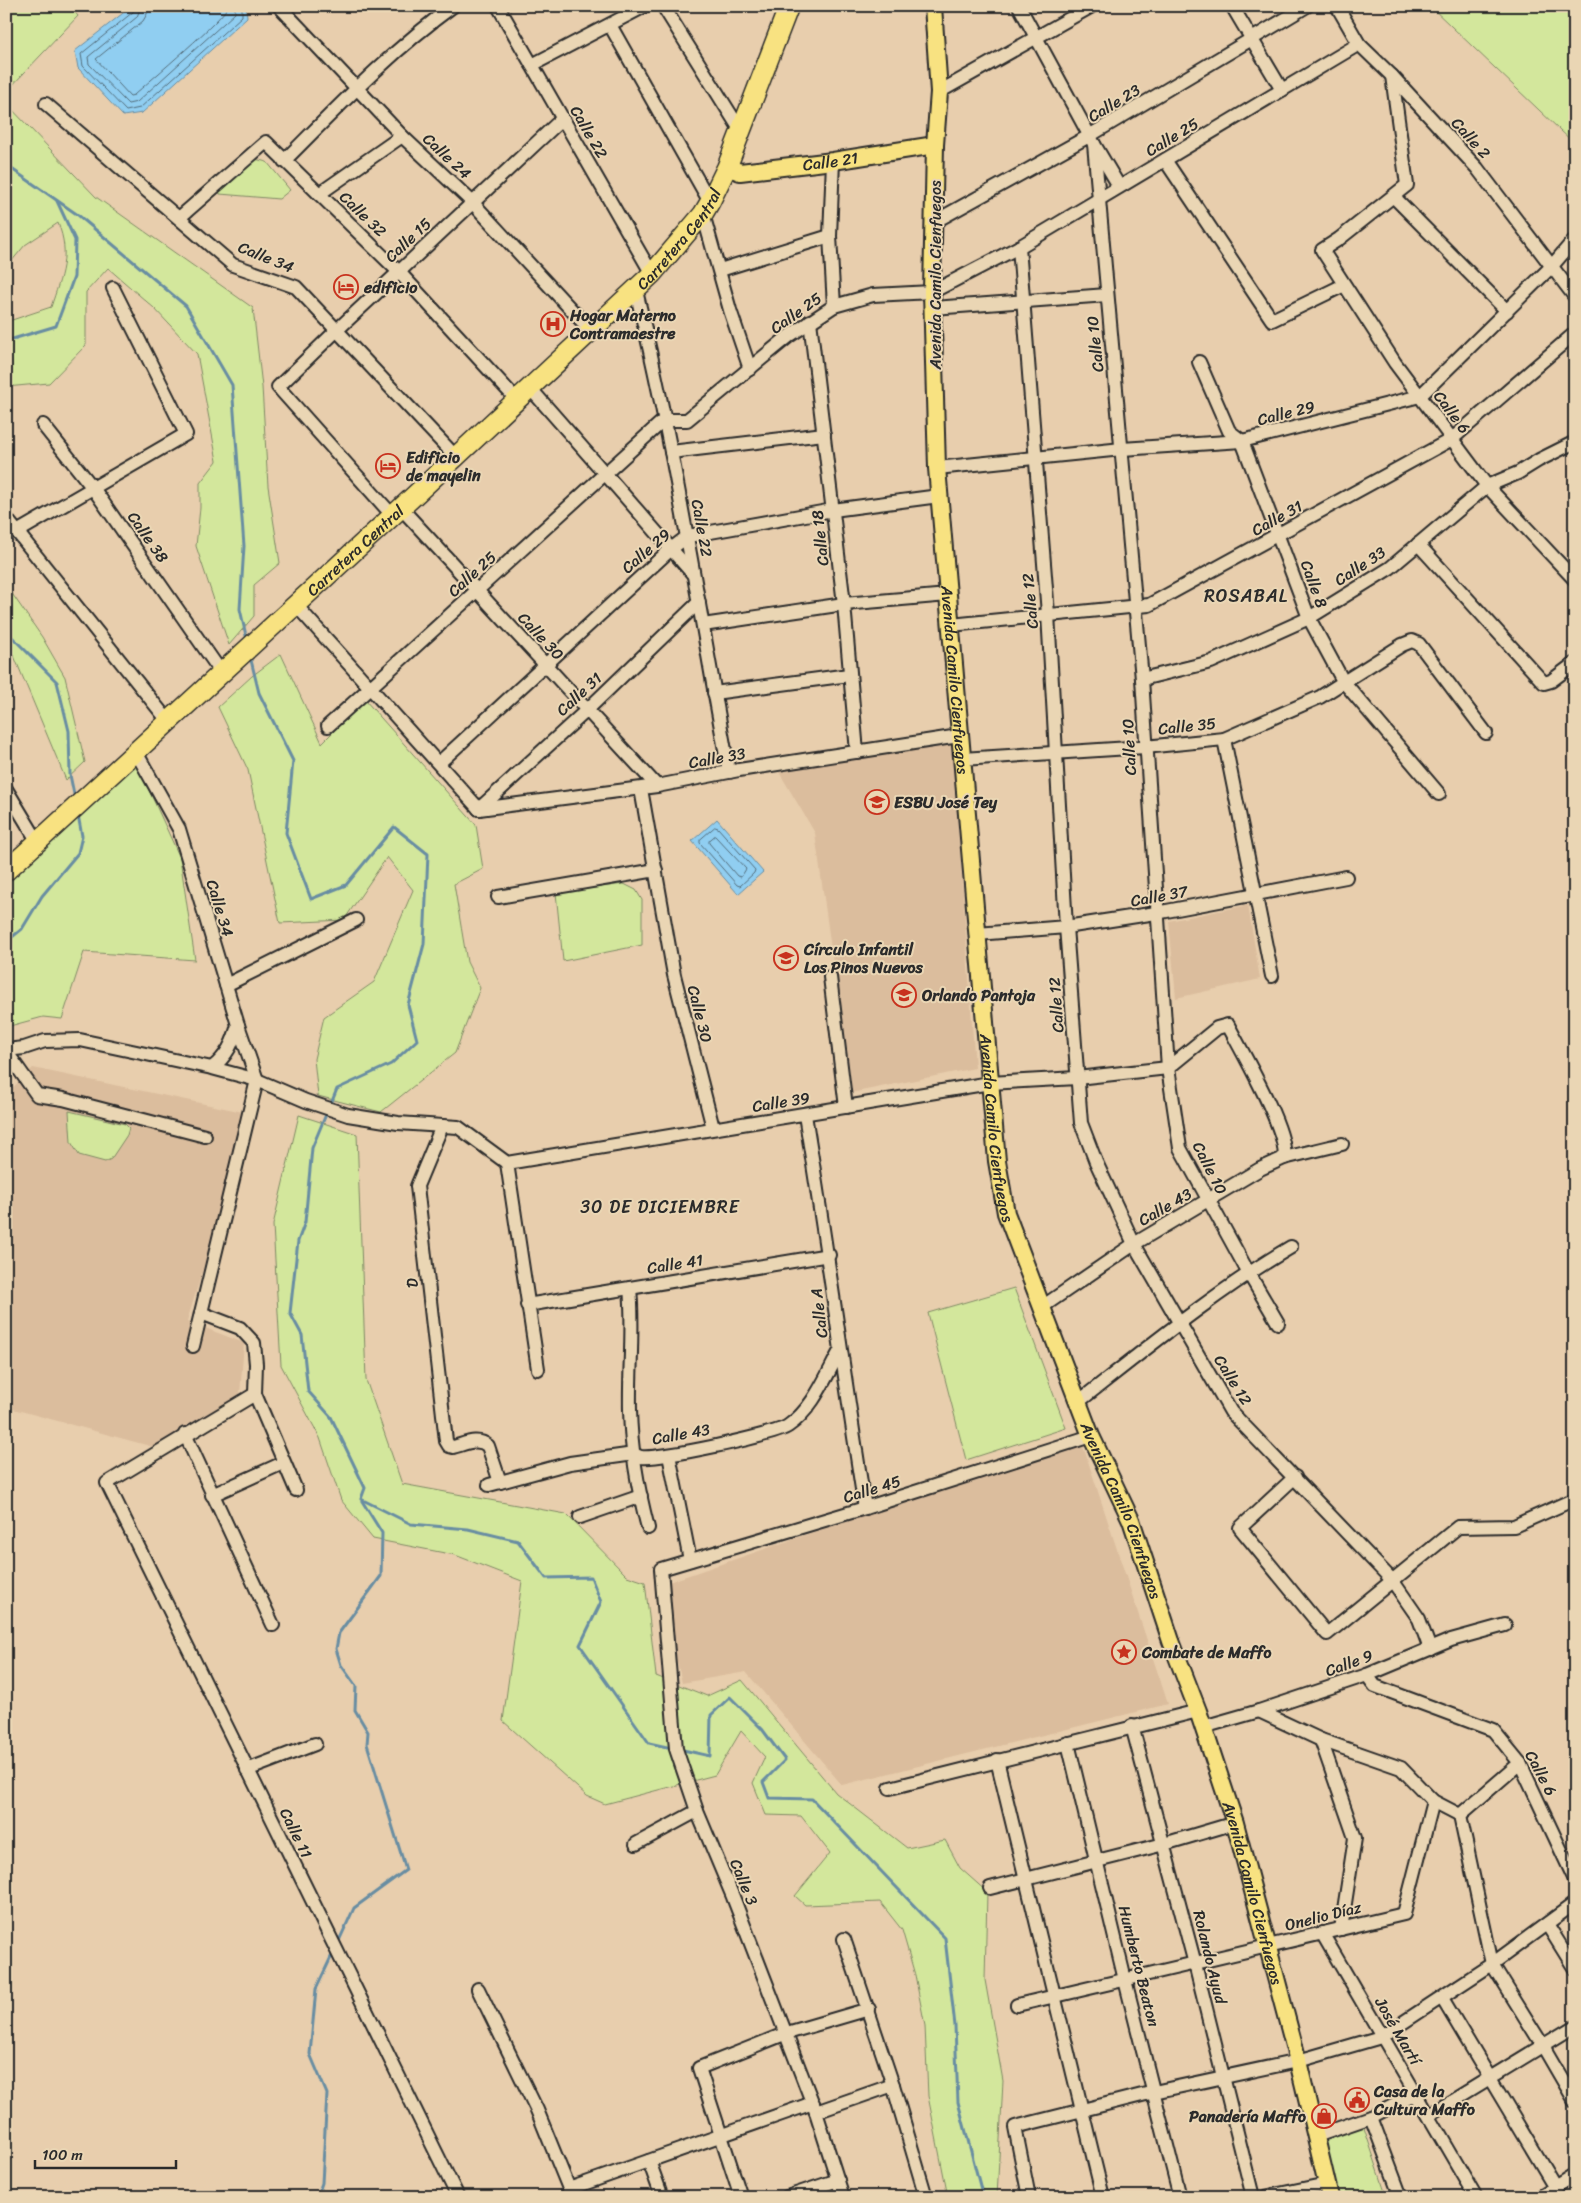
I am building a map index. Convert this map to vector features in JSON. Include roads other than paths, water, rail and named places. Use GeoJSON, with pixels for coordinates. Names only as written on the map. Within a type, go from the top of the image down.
{"type":"FeatureCollection","features":[{"type":"Feature","properties":{"kind":"highway","name":"Carretera Central"},"geometry":{"type":"LineString","coordinates":[[226,668],[636,291],[652,274],[706,208],[727,167],[789,6]]}},
{"type":"Feature","properties":{"kind":"highway"},"geometry":{"type":"LineString","coordinates":[[6,871],[226,668]]}},
{"type":"Feature","properties":{"kind":"main road","name":"Avenida Camilo Cienfuegos"},"geometry":{"type":"LineString","coordinates":[[933,6],[938,92],[932,300],[939,496],[997,1161],[1006,1213],[1091,1436],[1130,1520],[1170,1641],[1198,1711],[1235,1824],[1298,2061],[1328,2190]]}},
{"type":"Feature","properties":{"kind":"main road","name":"Calle 21"},"geometry":{"type":"LineString","coordinates":[[727,167],[740,172],[833,161],[935,145]]}},
{"type":"Feature","properties":{"kind":"street"},"geometry":{"type":"LineString","coordinates":[[284,161],[357,88],[429,24],[453,6]]}},
{"type":"Feature","properties":{"kind":"street","name":"Calle 22"},"geometry":{"type":"LineString","coordinates":[[498,6],[652,274]]}},
{"type":"Feature","properties":{"kind":"street"},"geometry":{"type":"LineString","coordinates":[[532,65],[645,6]]}},
{"type":"Feature","properties":{"kind":"street"},"geometry":{"type":"LineString","coordinates":[[663,6],[741,131]]}},
{"type":"Feature","properties":{"kind":"street"},"geometry":{"type":"LineString","coordinates":[[1019,6],[1119,186]]}},
{"type":"Feature","properties":{"kind":"street"},"geometry":{"type":"LineString","coordinates":[[938,92],[1092,6]]}},
{"type":"Feature","properties":{"kind":"street"},"geometry":{"type":"LineString","coordinates":[[1232,6],[1282,90]]}},
{"type":"Feature","properties":{"kind":"street","name":"Calle 23"},"geometry":{"type":"LineString","coordinates":[[934,222],[1092,140],[1307,6]]}},
{"type":"Feature","properties":{"kind":"street","name":"Calle 2"},"geometry":{"type":"LineString","coordinates":[[1338,6],[1359,44],[1392,76],[1477,168],[1575,297]]}},
{"type":"Feature","properties":{"kind":"street","name":"Calle 24"},"geometry":{"type":"LineString","coordinates":[[279,7],[402,136],[472,202],[591,331]]}},
{"type":"Feature","properties":{"kind":"street"},"geometry":{"type":"LineString","coordinates":[[610,25],[706,208],[730,310],[750,369]]}},
{"type":"Feature","properties":{"kind":"street","name":"Calle 25"},"geometry":{"type":"LineString","coordinates":[[328,726],[664,420],[687,420],[810,321],[834,306],[873,295],[932,300],[1119,186],[1359,44]]}},
{"type":"Feature","properties":{"kind":"street"},"geometry":{"type":"LineString","coordinates":[[1392,76],[1407,185],[1394,197],[1507,311]]}},
{"type":"Feature","properties":{"kind":"street","name":"Calle 34"},"geometry":{"type":"LineString","coordinates":[[46,104],[233,265],[296,287],[456,457]]}},
{"type":"Feature","properties":{"kind":"street","name":"Calle 15"},"geometry":{"type":"LineString","coordinates":[[278,387],[562,119]]}},
{"type":"Feature","properties":{"kind":"street"},"geometry":{"type":"LineString","coordinates":[[319,194],[402,136]]}},
{"type":"Feature","properties":{"kind":"street","name":"Calle 10"},"geometry":{"type":"LineString","coordinates":[[1092,140],[1100,199],[1142,679],[1156,913],[1168,1068],[1180,1148],[1278,1323]]}},
{"type":"Feature","properties":{"kind":"street","name":"Calle 32"},"geometry":{"type":"LineString","coordinates":[[179,218],[266,142],[605,474],[693,574]]}},
{"type":"Feature","properties":{"kind":"street"},"geometry":{"type":"LineString","coordinates":[[1165,160],[1272,320],[1344,286]]}},
{"type":"Feature","properties":{"kind":"street"},"geometry":{"type":"LineString","coordinates":[[833,161],[830,236],[834,306]]}},
{"type":"Feature","properties":{"kind":"street","name":"Calle 6"},"geometry":{"type":"LineString","coordinates":[[1394,197],[1322,250],[1395,363],[1487,486],[1575,580]]}},
{"type":"Feature","properties":{"kind":"street"},"geometry":{"type":"LineString","coordinates":[[720,270],[830,236]]}},
{"type":"Feature","properties":{"kind":"street"},"geometry":{"type":"LineString","coordinates":[[1420,396],[1551,267],[1575,239]]}},
{"type":"Feature","properties":{"kind":"street","name":"Calle 12"},"geometry":{"type":"LineString","coordinates":[[1019,247],[1034,460],[1048,614],[1066,927],[1081,1123],[1096,1162],[1134,1244],[1231,1412],[1392,1580],[1419,1618],[1430,1649]]}},
{"type":"Feature","properties":{"kind":"street"},"geometry":{"type":"LineString","coordinates":[[17,532],[186,434],[113,288]]}},
{"type":"Feature","properties":{"kind":"street","name":"Calle 22"},"geometry":{"type":"LineString","coordinates":[[636,291],[656,373],[688,536],[693,574],[729,772]]}},
{"type":"Feature","properties":{"kind":"street"},"geometry":{"type":"LineString","coordinates":[[932,300],[1022,303],[1107,295]]}},
{"type":"Feature","properties":{"kind":"street","name":"Calle 18"},"geometry":{"type":"LineString","coordinates":[[810,321],[834,510],[857,752]]}},
{"type":"Feature","properties":{"kind":"street","name":"Calle 31"},"geometry":{"type":"LineString","coordinates":[[951,625],[1149,605],[1279,536],[1452,439],[1575,333]]}},
{"type":"Feature","properties":{"kind":"street","name":"Calle 8"},"geometry":{"type":"LineString","coordinates":[[1199,362],[1230,431],[1242,441],[1309,618],[1343,681],[1440,794]]}},
{"type":"Feature","properties":{"kind":"street","name":"Calle 30"},"geometry":{"type":"LineString","coordinates":[[278,387],[397,512],[478,591],[657,786]]}},
{"type":"Feature","properties":{"kind":"street","name":"Calle 29"},"geometry":{"type":"LineString","coordinates":[[938,468],[1034,460],[1122,449],[1242,441],[1420,396]]}},
{"type":"Feature","properties":{"kind":"street","name":"Calle 38"},"geometry":{"type":"LineString","coordinates":[[43,425],[93,488],[226,668]]}},
{"type":"Feature","properties":{"kind":"street"},"geometry":{"type":"LineString","coordinates":[[671,452],[824,434]]}},
{"type":"Feature","properties":{"kind":"street","name":"Calle 33"},"geometry":{"type":"LineString","coordinates":[[1142,679],[1211,662],[1309,618],[1390,568],[1487,486],[1518,473],[1546,456],[1575,442]]}},
{"type":"Feature","properties":{"kind":"street","name":"Calle 29"},"geometry":{"type":"LineString","coordinates":[[439,763],[544,664],[671,549],[688,536],[834,510],[939,496]]}},
{"type":"Feature","properties":{"kind":"street"},"geometry":{"type":"LineString","coordinates":[[6,518],[169,722]]}},
{"type":"Feature","properties":{"kind":"street"},"geometry":{"type":"LineString","coordinates":[[1418,544],[1544,683],[1551,681],[1575,663]]}},
{"type":"Feature","properties":{"kind":"street"},"geometry":{"type":"LineString","coordinates":[[703,625],[844,604],[948,595]]}},
{"type":"Feature","properties":{"kind":"street","name":"Calle 31"},"geometry":{"type":"LineString","coordinates":[[479,809],[587,710],[699,602]]}},
{"type":"Feature","properties":{"kind":"street"},"geometry":{"type":"LineString","coordinates":[[296,604],[479,809]]}},
{"type":"Feature","properties":{"kind":"street","name":"Calle 35"},"geometry":{"type":"LineString","coordinates":[[962,759],[1145,747],[1224,739],[1320,697],[1402,645],[1412,641],[1419,644],[1486,733]]}},
{"type":"Feature","properties":{"kind":"street"},"geometry":{"type":"LineString","coordinates":[[714,693],[849,675]]}},
{"type":"Feature","properties":{"kind":"street","name":"Calle 33"},"geometry":{"type":"LineString","coordinates":[[479,809],[657,786],[729,772],[959,736]]}},
{"type":"Feature","properties":{"kind":"street"},"geometry":{"type":"LineString","coordinates":[[1224,739],[1272,976]]}},
{"type":"Feature","properties":{"kind":"street","name":"Calle 34"},"geometry":{"type":"LineString","coordinates":[[136,752],[179,829],[238,1025],[257,1080]]}},
{"type":"Feature","properties":{"kind":"street","name":"Calle 30"},"geometry":{"type":"LineString","coordinates":[[641,788],[674,975],[713,1128]]}},
{"type":"Feature","properties":{"kind":"street"},"geometry":{"type":"LineString","coordinates":[[6,789],[38,842]]}},
{"type":"Feature","properties":{"kind":"street"},"geometry":{"type":"LineString","coordinates":[[498,897],[656,870]]}},
{"type":"Feature","properties":{"kind":"street","name":"Calle 37"},"geometry":{"type":"LineString","coordinates":[[977,934],[1066,927],[1156,913],[1346,878]]}},
{"type":"Feature","properties":{"kind":"street"},"geometry":{"type":"LineString","coordinates":[[226,986],[356,920]]}},
{"type":"Feature","properties":{"kind":"street"},"geometry":{"type":"LineString","coordinates":[[830,977],[846,1107]]}},
{"type":"Feature","properties":{"kind":"street"},"geometry":{"type":"LineString","coordinates":[[212,1068],[223,1059],[233,1043],[238,1025]]}},
{"type":"Feature","properties":{"kind":"street"},"geometry":{"type":"LineString","coordinates":[[1168,1068],[1217,1028],[1228,1025],[1276,1122],[1286,1151],[1284,1158]]}},
{"type":"Feature","properties":{"kind":"street"},"geometry":{"type":"LineString","coordinates":[[205,1136],[36,1095],[6,1050],[24,1048],[44,1041],[80,1040],[212,1068],[257,1080],[306,1101],[348,1115],[398,1123],[458,1127],[507,1164],[538,1369]]}},
{"type":"Feature","properties":{"kind":"street","name":"Calle 39"},"geometry":{"type":"LineString","coordinates":[[507,1164],[990,1083],[1077,1078],[1168,1068]]}},
{"type":"Feature","properties":{"kind":"street"},"geometry":{"type":"LineString","coordinates":[[193,1346],[257,1080]]}},
{"type":"Feature","properties":{"kind":"street","name":"Calle A"},"geometry":{"type":"LineString","coordinates":[[806,1115],[829,1256],[840,1351],[865,1508]]}},
{"type":"Feature","properties":{"kind":"street","name":"D"},"geometry":{"type":"LineString","coordinates":[[442,1126],[418,1186],[446,1441],[448,1446],[452,1447],[478,1440],[488,1446],[494,1484]]}},
{"type":"Feature","properties":{"kind":"street","name":"Calle 43"},"geometry":{"type":"LineString","coordinates":[[1042,1307],[1134,1244],[1260,1169],[1284,1158],[1342,1144]]}},
{"type":"Feature","properties":{"kind":"street"},"geometry":{"type":"LineString","coordinates":[[1078,1402],[1180,1322],[1248,1272],[1291,1246]]}},
{"type":"Feature","properties":{"kind":"street","name":"Calle 41"},"geometry":{"type":"LineString","coordinates":[[527,1305],[829,1256]]}},
{"type":"Feature","properties":{"kind":"street"},"geometry":{"type":"LineString","coordinates":[[630,1288],[632,1311],[630,1411],[634,1454],[648,1528]]}},
{"type":"Feature","properties":{"kind":"street"},"geometry":{"type":"LineString","coordinates":[[201,1313],[240,1328],[254,1343],[256,1364],[255,1394],[296,1490]]}},
{"type":"Feature","properties":{"kind":"street","name":"Calle 43"},"geometry":{"type":"LineString","coordinates":[[494,1484],[570,1463],[634,1454],[640,1457],[669,1455],[754,1437],[786,1427],[808,1409],[840,1351]]}},
{"type":"Feature","properties":{"kind":"street"},"geometry":{"type":"LineString","coordinates":[[255,1394],[185,1434],[273,1625]]}},
{"type":"Feature","properties":{"kind":"street","name":"Calle 11"},"geometry":{"type":"LineString","coordinates":[[185,1434],[107,1483],[458,2197]]}},
{"type":"Feature","properties":{"kind":"street","name":"Calle 45"},"geometry":{"type":"LineString","coordinates":[[661,1569],[865,1508],[1091,1436]]}},
{"type":"Feature","properties":{"kind":"street"},"geometry":{"type":"LineString","coordinates":[[669,1455],[690,1560]]}},
{"type":"Feature","properties":{"kind":"street"},"geometry":{"type":"LineString","coordinates":[[212,1495],[283,1463]]}},
{"type":"Feature","properties":{"kind":"street"},"geometry":{"type":"LineString","coordinates":[[1295,1477],[1240,1528],[1327,1634],[1458,1527],[1514,1526],[1575,1498]]}},
{"type":"Feature","properties":{"kind":"street"},"geometry":{"type":"LineString","coordinates":[[580,1517],[641,1496]]}},
{"type":"Feature","properties":{"kind":"street","name":"Calle 3"},"geometry":{"type":"LineString","coordinates":[[661,1569],[676,1749],[697,1811],[787,2033],[815,2108],[843,2197]]}},
{"type":"Feature","properties":{"kind":"street","name":"Calle 9"},"geometry":{"type":"LineString","coordinates":[[1203,1727],[1259,1712],[1367,1675],[1451,1640],[1505,1625]]}},
{"type":"Feature","properties":{"kind":"street","name":"Calle 6"},"geometry":{"type":"LineString","coordinates":[[1367,1675],[1375,1686],[1493,1730],[1520,1763],[1575,1880]]}},
{"type":"Feature","properties":{"kind":"street"},"geometry":{"type":"LineString","coordinates":[[890,1788],[1198,1711]]}},
{"type":"Feature","properties":{"kind":"street"},"geometry":{"type":"LineString","coordinates":[[1259,1712],[1321,1740],[1401,1768],[1433,1801],[1460,1815]]}},
{"type":"Feature","properties":{"kind":"street","name":"Rolando Ayud"},"geometry":{"type":"LineString","coordinates":[[1132,1726],[1195,1964],[1253,2197]]}},
{"type":"Feature","properties":{"kind":"street"},"geometry":{"type":"LineString","coordinates":[[1321,1740],[1355,1838],[1341,1929]]}},
{"type":"Feature","properties":{"kind":"street","name":"Humberto Beaton"},"geometry":{"type":"LineString","coordinates":[[1068,1743],[1180,2197]]}},
{"type":"Feature","properties":{"kind":"street"},"geometry":{"type":"LineString","coordinates":[[247,1770],[315,1744]]}},
{"type":"Feature","properties":{"kind":"street"},"geometry":{"type":"LineString","coordinates":[[997,1760],[1028,1879],[1103,2197]]}},
{"type":"Feature","properties":{"kind":"street"},"geometry":{"type":"LineString","coordinates":[[1460,1815],[1520,1763]]}},
{"type":"Feature","properties":{"kind":"street","name":"Onelio Díaz"},"geometry":{"type":"LineString","coordinates":[[1017,2005],[1404,1914],[1433,1801]]}},
{"type":"Feature","properties":{"kind":"street"},"geometry":{"type":"LineString","coordinates":[[636,1844],[697,1811]]}},
{"type":"Feature","properties":{"kind":"street"},"geometry":{"type":"LineString","coordinates":[[1460,1815],[1492,1964],[1575,2102]]}},
{"type":"Feature","properties":{"kind":"street"},"geometry":{"type":"LineString","coordinates":[[990,1888],[1235,1824]]}},
{"type":"Feature","properties":{"kind":"street"},"geometry":{"type":"LineString","coordinates":[[1029,2197],[1015,2126],[1154,2092],[1298,2061],[1382,2036],[1492,1964],[1575,1903]]}},
{"type":"Feature","properties":{"kind":"street"},"geometry":{"type":"LineString","coordinates":[[1547,1924],[1575,1969]]}},
{"type":"Feature","properties":{"kind":"street","name":"José Martí"},"geometry":{"type":"LineString","coordinates":[[1322,1933],[1476,2197]]}},
{"type":"Feature","properties":{"kind":"street"},"geometry":{"type":"LineString","coordinates":[[844,1939],[869,2009],[926,2197]]}},
{"type":"Feature","properties":{"kind":"street"},"geometry":{"type":"LineString","coordinates":[[478,1989],[537,2110],[571,2193],[649,2160],[721,2134],[893,2085]]}},
{"type":"Feature","properties":{"kind":"street"},"geometry":{"type":"LineString","coordinates":[[1442,1998],[1555,2187]]}},
{"type":"Feature","properties":{"kind":"street"},"geometry":{"type":"LineString","coordinates":[[741,2197],[699,2068],[787,2033],[869,2009]]}},
{"type":"Feature","properties":{"kind":"street"},"geometry":{"type":"LineString","coordinates":[[1429,2115],[1491,2079],[1575,2026]]}},
{"type":"Feature","properties":{"kind":"street"},"geometry":{"type":"LineString","coordinates":[[1316,2136],[1371,2118],[1416,2094]]}},
{"type":"Feature","properties":{"kind":"street"},"geometry":{"type":"LineString","coordinates":[[1371,2118],[1401,2197]]}},
{"type":"Feature","properties":{"kind":"street"},"geometry":{"type":"LineString","coordinates":[[649,2160],[662,2197]]}},
{"type":"Feature","properties":{"kind":"street"},"geometry":{"type":"LineString","coordinates":[[1539,2197],[1575,2174]]}},
{"type":"Feature","properties":{"kind":"street"},"geometry":{"type":"LineString","coordinates":[[787,2197],[838,2180]]}},
{"type":"Feature","properties":{"kind":"street"},"geometry":{"type":"LineString","coordinates":[[1265,2197],[1328,2190]]}},
{"type":"Feature","properties":{"kind":"water"},"geometry":{"type":"Polygon","coordinates":[[[132,6],[246,6],[247,17],[142,113],[123,116],[78,68],[75,51],[132,6]]]}},
{"type":"Feature","properties":{"kind":"water"},"geometry":{"type":"Polygon","coordinates":[[[717,819],[763,872],[738,894],[692,841],[717,819]]]}},
{"type":"Feature","properties":{"kind":"waterway"},"geometry":{"type":"LineString","coordinates":[[6,165],[78,215],[186,306],[232,385],[244,546],[240,609],[247,640]]}},
{"type":"Feature","properties":{"kind":"waterway"},"geometry":{"type":"LineString","coordinates":[[6,341],[56,326],[74,277],[75,240],[57,201]]}},
{"type":"Feature","properties":{"kind":"waterway"},"geometry":{"type":"LineString","coordinates":[[6,631],[57,682],[69,731],[70,775],[75,799]]}},
{"type":"Feature","properties":{"kind":"waterway"},"geometry":{"type":"LineString","coordinates":[[250,656],[259,693],[293,761],[286,833],[311,899],[346,885],[394,827],[428,854],[424,944],[408,1005],[417,1040],[391,1064],[337,1089],[330,1106]]}},
{"type":"Feature","properties":{"kind":"waterway"},"geometry":{"type":"LineString","coordinates":[[6,942],[22,929],[42,896],[78,853],[82,836],[78,815]]}},
{"type":"Feature","properties":{"kind":"waterway"},"geometry":{"type":"LineString","coordinates":[[327,1112],[312,1148],[305,1222],[298,1241],[290,1313],[302,1335],[308,1391],[331,1417],[365,1488],[361,1499],[411,1524],[468,1529],[518,1541],[546,1578],[591,1577],[601,1602],[580,1645],[649,1743],[667,1747]]}},
{"type":"Feature","properties":{"kind":"waterway"},"geometry":{"type":"LineString","coordinates":[[338,1943],[354,1908],[406,1870],[367,1744],[368,1732],[355,1710],[356,1686],[341,1665],[336,1649],[339,1633],[381,1576],[382,1533],[362,1501]]}},
{"type":"Feature","properties":{"kind":"waterway"},"geometry":{"type":"LineString","coordinates":[[683,1750],[710,1756],[711,1715],[730,1697],[762,1729],[785,1760],[763,1782],[769,1798],[812,1799],[945,1938],[955,2026],[958,2102],[983,2197]]}},
{"type":"Feature","properties":{"kind":"waterway"},"geometry":{"type":"LineString","coordinates":[[317,2197],[322,2183],[327,2094],[310,2054],[316,1989],[333,1953]]}},
{"type":"Feature","properties":{"kind":"place","name":"edificio"},"geometry":{"type":"Point","coordinates":[346,287]}},
{"type":"Feature","properties":{"kind":"place","name":"Hogar Materno Contramaestre"},"geometry":{"type":"Point","coordinates":[553,324]}},
{"type":"Feature","properties":{"kind":"place","name":"Edificio de mayelin"},"geometry":{"type":"Point","coordinates":[388,466]}},
{"type":"Feature","properties":{"kind":"place","name":"ESBU José Tey"},"geometry":{"type":"Point","coordinates":[877,802]}},
{"type":"Feature","properties":{"kind":"place","name":"Círculo Infantil Los Pinos Nuevos"},"geometry":{"type":"Point","coordinates":[786,958]}},
{"type":"Feature","properties":{"kind":"place","name":"Orlando Pantoja"},"geometry":{"type":"Point","coordinates":[904,995]}},
{"type":"Feature","properties":{"kind":"place","name":"Combate de Maffo"},"geometry":{"type":"Point","coordinates":[1124,1652]}},
{"type":"Feature","properties":{"kind":"place","name":"Casa de la Cultura Maffo"},"geometry":{"type":"Point","coordinates":[1357,2100]}},
{"type":"Feature","properties":{"kind":"place","name":"Panadería Maffo"},"geometry":{"type":"Point","coordinates":[1324,2116]}},
{"type":"Feature","properties":{"kind":"district","name":"ROSABAL"},"geometry":{"type":"Point","coordinates":[1246,596]}},
{"type":"Feature","properties":{"kind":"district","name":"30 DE DICIEMBRE"},"geometry":{"type":"Point","coordinates":[660,1207]}}]}
